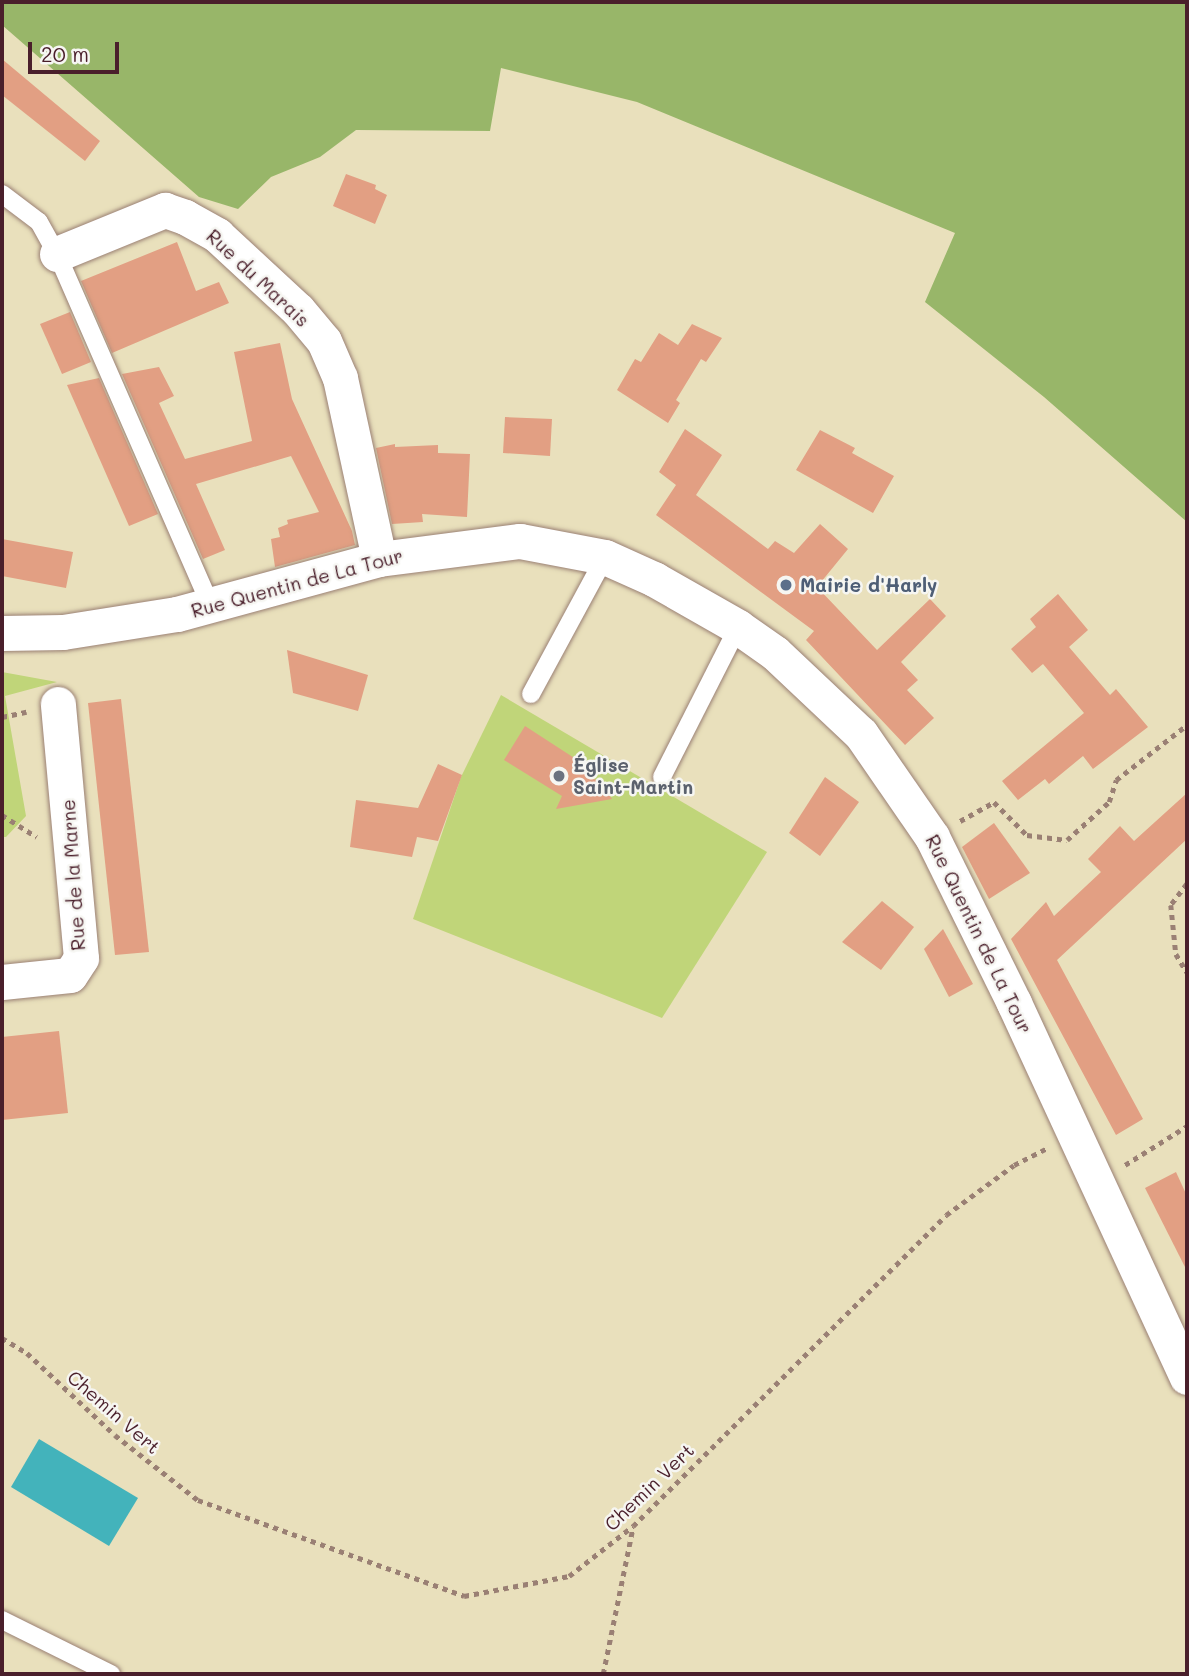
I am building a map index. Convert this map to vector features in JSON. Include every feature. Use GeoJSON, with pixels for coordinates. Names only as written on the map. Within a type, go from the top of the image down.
{"type":"FeatureCollection","features":[{"type":"Feature","properties":{"kind":"street","name":"Rue du Marais"},"geometry":{"type":"LineString","coordinates":[[57,254],[165,210],[185,217],[217,235],[298,310],[324,341],[340,378],[379,559]]}},
{"type":"Feature","properties":{"kind":"street","name":"Rue Quentin de La Tour"},"geometry":{"type":"LineString","coordinates":[[2,633],[63,632],[177,614],[379,559],[520,541],[605,557],[654,579],[738,627],[775,653],[861,734],[932,837],[1014,1003],[1187,1377]]}},
{"type":"Feature","properties":{"kind":"street","name":"Rue de la Marne"},"geometry":{"type":"LineString","coordinates":[[2,982],[70,975],[80,958],[58,704]]}},
{"type":"Feature","properties":{"kind":"lane"},"geometry":{"type":"LineString","coordinates":[[2,194],[39,222],[57,254],[210,605]]}},
{"type":"Feature","properties":{"kind":"lane"},"geometry":{"type":"LineString","coordinates":[[531,694],[605,557]]}},
{"type":"Feature","properties":{"kind":"lane"},"geometry":{"type":"LineString","coordinates":[[662,777],[738,627]]}},
{"type":"Feature","properties":{"kind":"lane"},"geometry":{"type":"LineString","coordinates":[[2,1620],[111,1674]]}},
{"type":"Feature","properties":{"kind":"path"},"geometry":{"type":"LineString","coordinates":[[932,837],[994,802],[1027,835],[1067,841],[1109,802],[1116,780],[1187,725]]}},
{"type":"Feature","properties":{"kind":"path"},"geometry":{"type":"LineString","coordinates":[[1187,884],[1171,905],[1177,954],[1187,972]]}},
{"type":"Feature","properties":{"kind":"path"},"geometry":{"type":"LineString","coordinates":[[1096,1181],[1149,1152],[1187,1126]]}},
{"type":"Feature","properties":{"kind":"path","name":"Chemin Vert"},"geometry":{"type":"LineString","coordinates":[[2,1338],[27,1353],[115,1434],[198,1500],[464,1595],[569,1576],[633,1526],[946,1215],[1014,1165],[1074,1135]]}},
{"type":"Feature","properties":{"kind":"path"},"geometry":{"type":"LineString","coordinates":[[603,1674],[633,1526]]}},
{"type":"Feature","properties":{"kind":"green space"},"geometry":{"type":"Polygon","coordinates":[[[2,2],[1187,2],[1187,522],[1044,397],[925,302],[955,233],[637,102],[501,68],[490,131],[356,130],[320,157],[271,177],[238,209],[199,197],[2,25],[2,2]]]}},
{"type":"Feature","properties":{"kind":"green space"},"geometry":{"type":"Polygon","coordinates":[[[2,672],[57,682],[5,696],[26,816],[6,837],[2,837],[2,672]]]}},
{"type":"Feature","properties":{"kind":"green space"},"geometry":{"type":"Polygon","coordinates":[[[501,695],[767,852],[662,1018],[413,919],[461,777],[501,695]]]}},
{"type":"Feature","properties":{"kind":"water"},"geometry":{"type":"Polygon","coordinates":[[[39,1439],[138,1498],[109,1546],[11,1487],[39,1439]]]}},
{"type":"Feature","properties":{"kind":"building"},"geometry":{"type":"Polygon","coordinates":[[[2,59],[100,141],[85,161],[2,95],[2,59]]]}},
{"type":"Feature","properties":{"kind":"building"},"geometry":{"type":"Polygon","coordinates":[[[346,174],[376,185],[375,189],[387,195],[375,224],[333,206],[346,174]]]}},
{"type":"Feature","properties":{"kind":"building"},"geometry":{"type":"Polygon","coordinates":[[[177,242],[196,291],[219,282],[229,303],[112,353],[81,281],[177,242]]]}},
{"type":"Feature","properties":{"kind":"building"},"geometry":{"type":"Polygon","coordinates":[[[70,312],[91,362],[62,374],[40,324],[70,312]]]}},
{"type":"Feature","properties":{"kind":"building"},"geometry":{"type":"Polygon","coordinates":[[[692,324],[722,338],[706,362],[701,359],[676,400],[680,403],[668,423],[617,390],[635,359],[641,362],[659,333],[678,345],[692,324]]]}},
{"type":"Feature","properties":{"kind":"building"},"geometry":{"type":"Polygon","coordinates":[[[280,343],[292,399],[352,531],[355,545],[275,567],[271,539],[280,537],[278,528],[288,524],[287,520],[319,512],[291,456],[196,484],[225,550],[203,559],[122,374],[159,367],[174,396],[159,403],[185,459],[252,441],[234,352],[280,343]]]}},
{"type":"Feature","properties":{"kind":"building"},"geometry":{"type":"Polygon","coordinates":[[[99,378],[158,514],[129,526],[67,385],[99,378]]]}},
{"type":"Feature","properties":{"kind":"building"},"geometry":{"type":"Polygon","coordinates":[[[505,417],[552,419],[550,456],[503,453],[505,417]]]}},
{"type":"Feature","properties":{"kind":"building"},"geometry":{"type":"Polygon","coordinates":[[[685,429],[722,455],[696,495],[768,549],[775,541],[794,553],[820,524],[848,549],[817,587],[877,650],[930,599],[946,616],[901,662],[918,680],[907,690],[934,718],[905,745],[806,640],[814,631],[656,515],[676,485],[659,472],[685,429]]]}},
{"type":"Feature","properties":{"kind":"building"},"geometry":{"type":"Polygon","coordinates":[[[820,430],[855,448],[852,453],[894,476],[873,513],[796,470],[820,430]]]}},
{"type":"Feature","properties":{"kind":"building"},"geometry":{"type":"Polygon","coordinates":[[[395,444],[395,447],[438,445],[438,453],[470,454],[467,517],[422,514],[423,522],[392,524],[376,448],[395,444]]]}},
{"type":"Feature","properties":{"kind":"building"},"geometry":{"type":"Polygon","coordinates":[[[2,539],[73,552],[66,588],[2,576],[2,539]]]}},
{"type":"Feature","properties":{"kind":"building"},"geometry":{"type":"Polygon","coordinates":[[[1058,594],[1088,630],[1069,647],[1110,695],[1116,689],[1148,727],[1093,769],[1083,756],[1049,784],[1045,779],[1018,800],[1002,781],[1084,713],[1043,664],[1032,673],[1011,649],[1036,627],[1030,619],[1058,594]]]}},
{"type":"Feature","properties":{"kind":"building"},"geometry":{"type":"Polygon","coordinates":[[[287,650],[368,675],[358,711],[293,693],[287,650]]]}},
{"type":"Feature","properties":{"kind":"building"},"geometry":{"type":"Polygon","coordinates":[[[121,699],[149,952],[115,955],[88,703],[121,699]]]}},
{"type":"Feature","properties":{"kind":"building","name":"Église Saint-Martin"},"geometry":{"type":"Polygon","coordinates":[[[525,726],[582,763],[579,769],[599,782],[612,799],[556,809],[562,796],[504,760],[525,726]]]}},
{"type":"Feature","properties":{"kind":"building"},"geometry":{"type":"Polygon","coordinates":[[[438,764],[462,775],[438,841],[417,837],[412,857],[350,847],[356,800],[418,808],[438,764]]]}},
{"type":"Feature","properties":{"kind":"building"},"geometry":{"type":"Polygon","coordinates":[[[825,777],[859,802],[820,856],[789,833],[825,777]]]}},
{"type":"Feature","properties":{"kind":"building"},"geometry":{"type":"Polygon","coordinates":[[[1187,793],[1187,839],[1057,960],[1143,1119],[1116,1135],[1011,939],[1046,902],[1054,916],[1101,872],[1088,859],[1120,826],[1134,841],[1187,793]]]}},
{"type":"Feature","properties":{"kind":"building"},"geometry":{"type":"Polygon","coordinates":[[[994,823],[1030,873],[989,899],[962,847],[994,823]]]}},
{"type":"Feature","properties":{"kind":"building"},"geometry":{"type":"Polygon","coordinates":[[[882,901],[914,927],[881,970],[842,942],[882,901]]]}},
{"type":"Feature","properties":{"kind":"building"},"geometry":{"type":"Polygon","coordinates":[[[943,929],[973,984],[949,997],[924,949],[943,929]]]}},
{"type":"Feature","properties":{"kind":"building"},"geometry":{"type":"Polygon","coordinates":[[[59,1031],[68,1113],[2,1120],[2,1037],[59,1031]]]}},
{"type":"Feature","properties":{"kind":"building"},"geometry":{"type":"Polygon","coordinates":[[[1176,1172],[1187,1196],[1187,1271],[1145,1188],[1176,1172]]]}},
{"type":"Feature","properties":{"kind":"place","name":"Mairie d'Harly"},"geometry":{"type":"Point","coordinates":[786,585]}},
{"type":"Feature","properties":{"kind":"place","name":"Église Saint-Martin"},"geometry":{"type":"Point","coordinates":[559,776]}}]}
